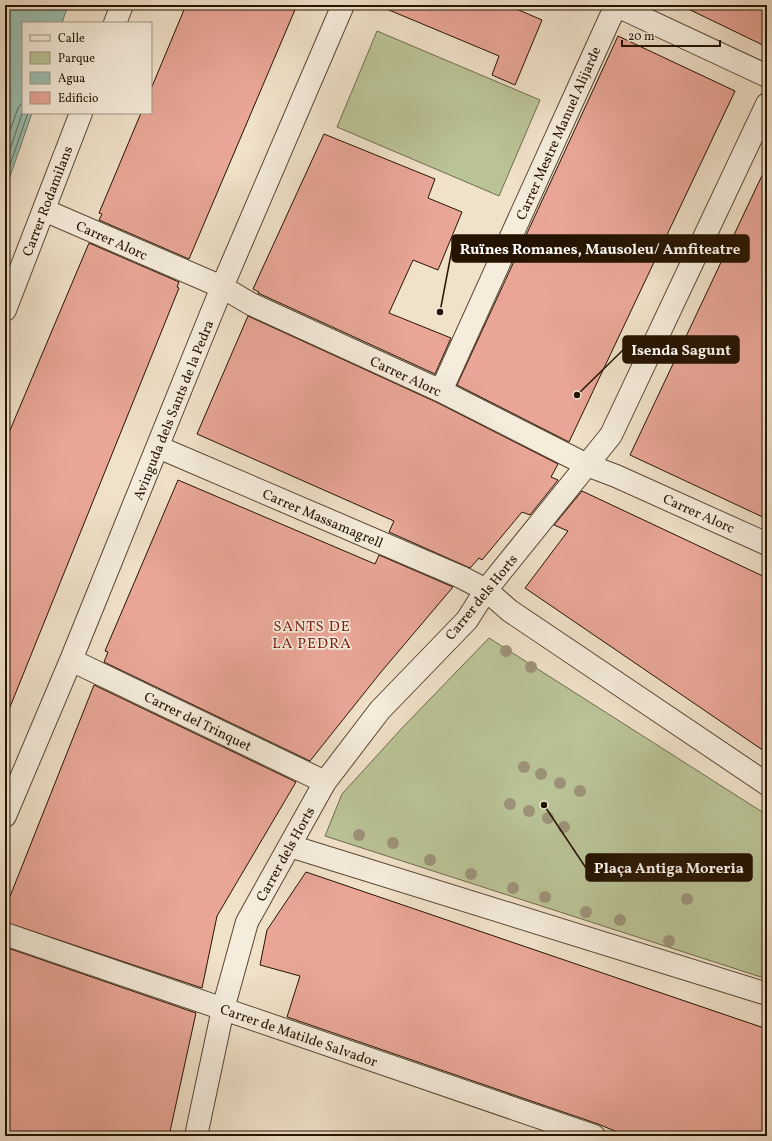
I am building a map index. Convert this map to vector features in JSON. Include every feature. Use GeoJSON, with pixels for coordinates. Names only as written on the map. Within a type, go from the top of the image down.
{"type":"FeatureCollection","features":[{"type":"Feature","properties":{"kind":"street"},"geometry":{"type":"LineString","coordinates":[[115,22],[122,5]]}},
{"type":"Feature","properties":{"kind":"street","name":"Avinguda dels Sants de la Pedra"},"geometry":{"type":"LineString","coordinates":[[5,816],[71,660],[222,288],[343,5]]}},
{"type":"Feature","properties":{"kind":"street"},"geometry":{"type":"LineString","coordinates":[[615,5],[767,76]]}},
{"type":"Feature","properties":{"kind":"street","name":"Carrer Mestre Manuel Alijarde"},"geometry":{"type":"LineString","coordinates":[[441,391],[615,5]]}},
{"type":"Feature","properties":{"kind":"street","name":"Carrer dels Horts"},"geometry":{"type":"LineString","coordinates":[[196,1136],[223,1009],[247,922],[325,782],[380,710],[467,620],[486,590],[611,435],[767,104]]}},
{"type":"Feature","properties":{"kind":"street","name":"Carrer Rodamilans"},"geometry":{"type":"LineString","coordinates":[[5,310],[81,114]]}},
{"type":"Feature","properties":{"kind":"street","name":"Carrer Alorc"},"geometry":{"type":"LineString","coordinates":[[44,210],[222,288],[251,304],[441,391],[587,465],[616,476],[767,544]]}},
{"type":"Feature","properties":{"kind":"street","name":"Carrer Massamagrell"},"geometry":{"type":"LineString","coordinates":[[158,447],[461,577],[486,590],[510,611],[767,784]]}},
{"type":"Feature","properties":{"kind":"street","name":"Carrer del Trinquet"},"geometry":{"type":"LineString","coordinates":[[71,660],[325,782]]}},
{"type":"Feature","properties":{"kind":"street"},"geometry":{"type":"LineString","coordinates":[[290,846],[767,994]]}},
{"type":"Feature","properties":{"kind":"street","name":"Carrer de Matilde Salvador"},"geometry":{"type":"LineString","coordinates":[[5,934],[594,1136]]}},
{"type":"Feature","properties":{"kind":"green space"},"geometry":{"type":"Polygon","coordinates":[[[377,31],[540,100],[499,196],[337,127],[377,31]]]}},
{"type":"Feature","properties":{"kind":"green space"},"geometry":{"type":"Polygon","coordinates":[[[489,638],[767,815],[767,979],[325,836],[342,794],[403,727],[489,638]]]}},
{"type":"Feature","properties":{"kind":"water"},"geometry":{"type":"Polygon","coordinates":[[[5,5],[68,5],[62,22],[22,22],[22,114],[32,114],[5,191],[5,5]]]}},
{"type":"Feature","properties":{"kind":"building"},"geometry":{"type":"Polygon","coordinates":[[[186,5],[297,5],[189,259],[99,220],[102,214],[99,213],[141,114],[152,114],[152,87],[186,5]]]}},
{"type":"Feature","properties":{"kind":"building"},"geometry":{"type":"Polygon","coordinates":[[[377,5],[507,5],[542,20],[515,85],[492,75],[499,56],[377,5]]]}},
{"type":"Feature","properties":{"kind":"building"},"geometry":{"type":"Polygon","coordinates":[[[680,5],[767,5],[767,47],[680,5]]]}},
{"type":"Feature","properties":{"kind":"building"},"geometry":{"type":"Polygon","coordinates":[[[618,36],[735,91],[569,442],[457,385],[618,36]]]}},
{"type":"Feature","properties":{"kind":"building"},"geometry":{"type":"Polygon","coordinates":[[[324,134],[435,179],[428,198],[462,212],[438,270],[413,260],[389,313],[451,338],[435,374],[258,293],[259,292],[253,289],[324,134]]]}},
{"type":"Feature","properties":{"kind":"building"},"geometry":{"type":"Polygon","coordinates":[[[767,165],[767,519],[630,455],[767,165]]]}},
{"type":"Feature","properties":{"kind":"building"},"geometry":{"type":"Polygon","coordinates":[[[89,243],[179,282],[177,287],[179,288],[6,717],[5,442],[89,243]]]}},
{"type":"Feature","properties":{"kind":"building"},"geometry":{"type":"Polygon","coordinates":[[[248,316],[436,402],[558,464],[551,477],[558,480],[530,515],[522,512],[482,560],[479,558],[470,568],[389,532],[394,521],[197,434],[248,316]]]}},
{"type":"Feature","properties":{"kind":"building"},"geometry":{"type":"Polygon","coordinates":[[[178,480],[375,564],[379,555],[453,587],[381,672],[310,761],[104,662],[108,652],[105,651],[178,480]]]}},
{"type":"Feature","properties":{"kind":"building"},"geometry":{"type":"Polygon","coordinates":[[[582,491],[767,578],[767,753],[525,588],[568,531],[554,525],[582,491]]]}},
{"type":"Feature","properties":{"kind":"building"},"geometry":{"type":"Polygon","coordinates":[[[94,685],[296,782],[217,916],[202,988],[5,922],[5,909],[94,685]]]}},
{"type":"Feature","properties":{"kind":"building"},"geometry":{"type":"Polygon","coordinates":[[[306,872],[767,1029],[767,1136],[627,1136],[598,1124],[287,1017],[300,976],[260,965],[267,930],[306,872]]]}},
{"type":"Feature","properties":{"kind":"building"},"geometry":{"type":"Polygon","coordinates":[[[5,947],[196,1013],[169,1136],[5,1136],[5,947]]]}},
{"type":"Feature","properties":{"kind":"place","name":"Ruïnes Romanes, Mausoleu/ Amfiteatre"},"geometry":{"type":"Point","coordinates":[440,312]}},
{"type":"Feature","properties":{"kind":"place","name":"Isenda Sagunt"},"geometry":{"type":"Point","coordinates":[577,395]}},
{"type":"Feature","properties":{"kind":"place","name":"Plaça Antiga Moreria"},"geometry":{"type":"Point","coordinates":[544,805]}},
{"type":"Feature","properties":{"kind":"district","name":"SANTS DE LA PEDRA"},"geometry":{"type":"Point","coordinates":[312,634]}}]}
